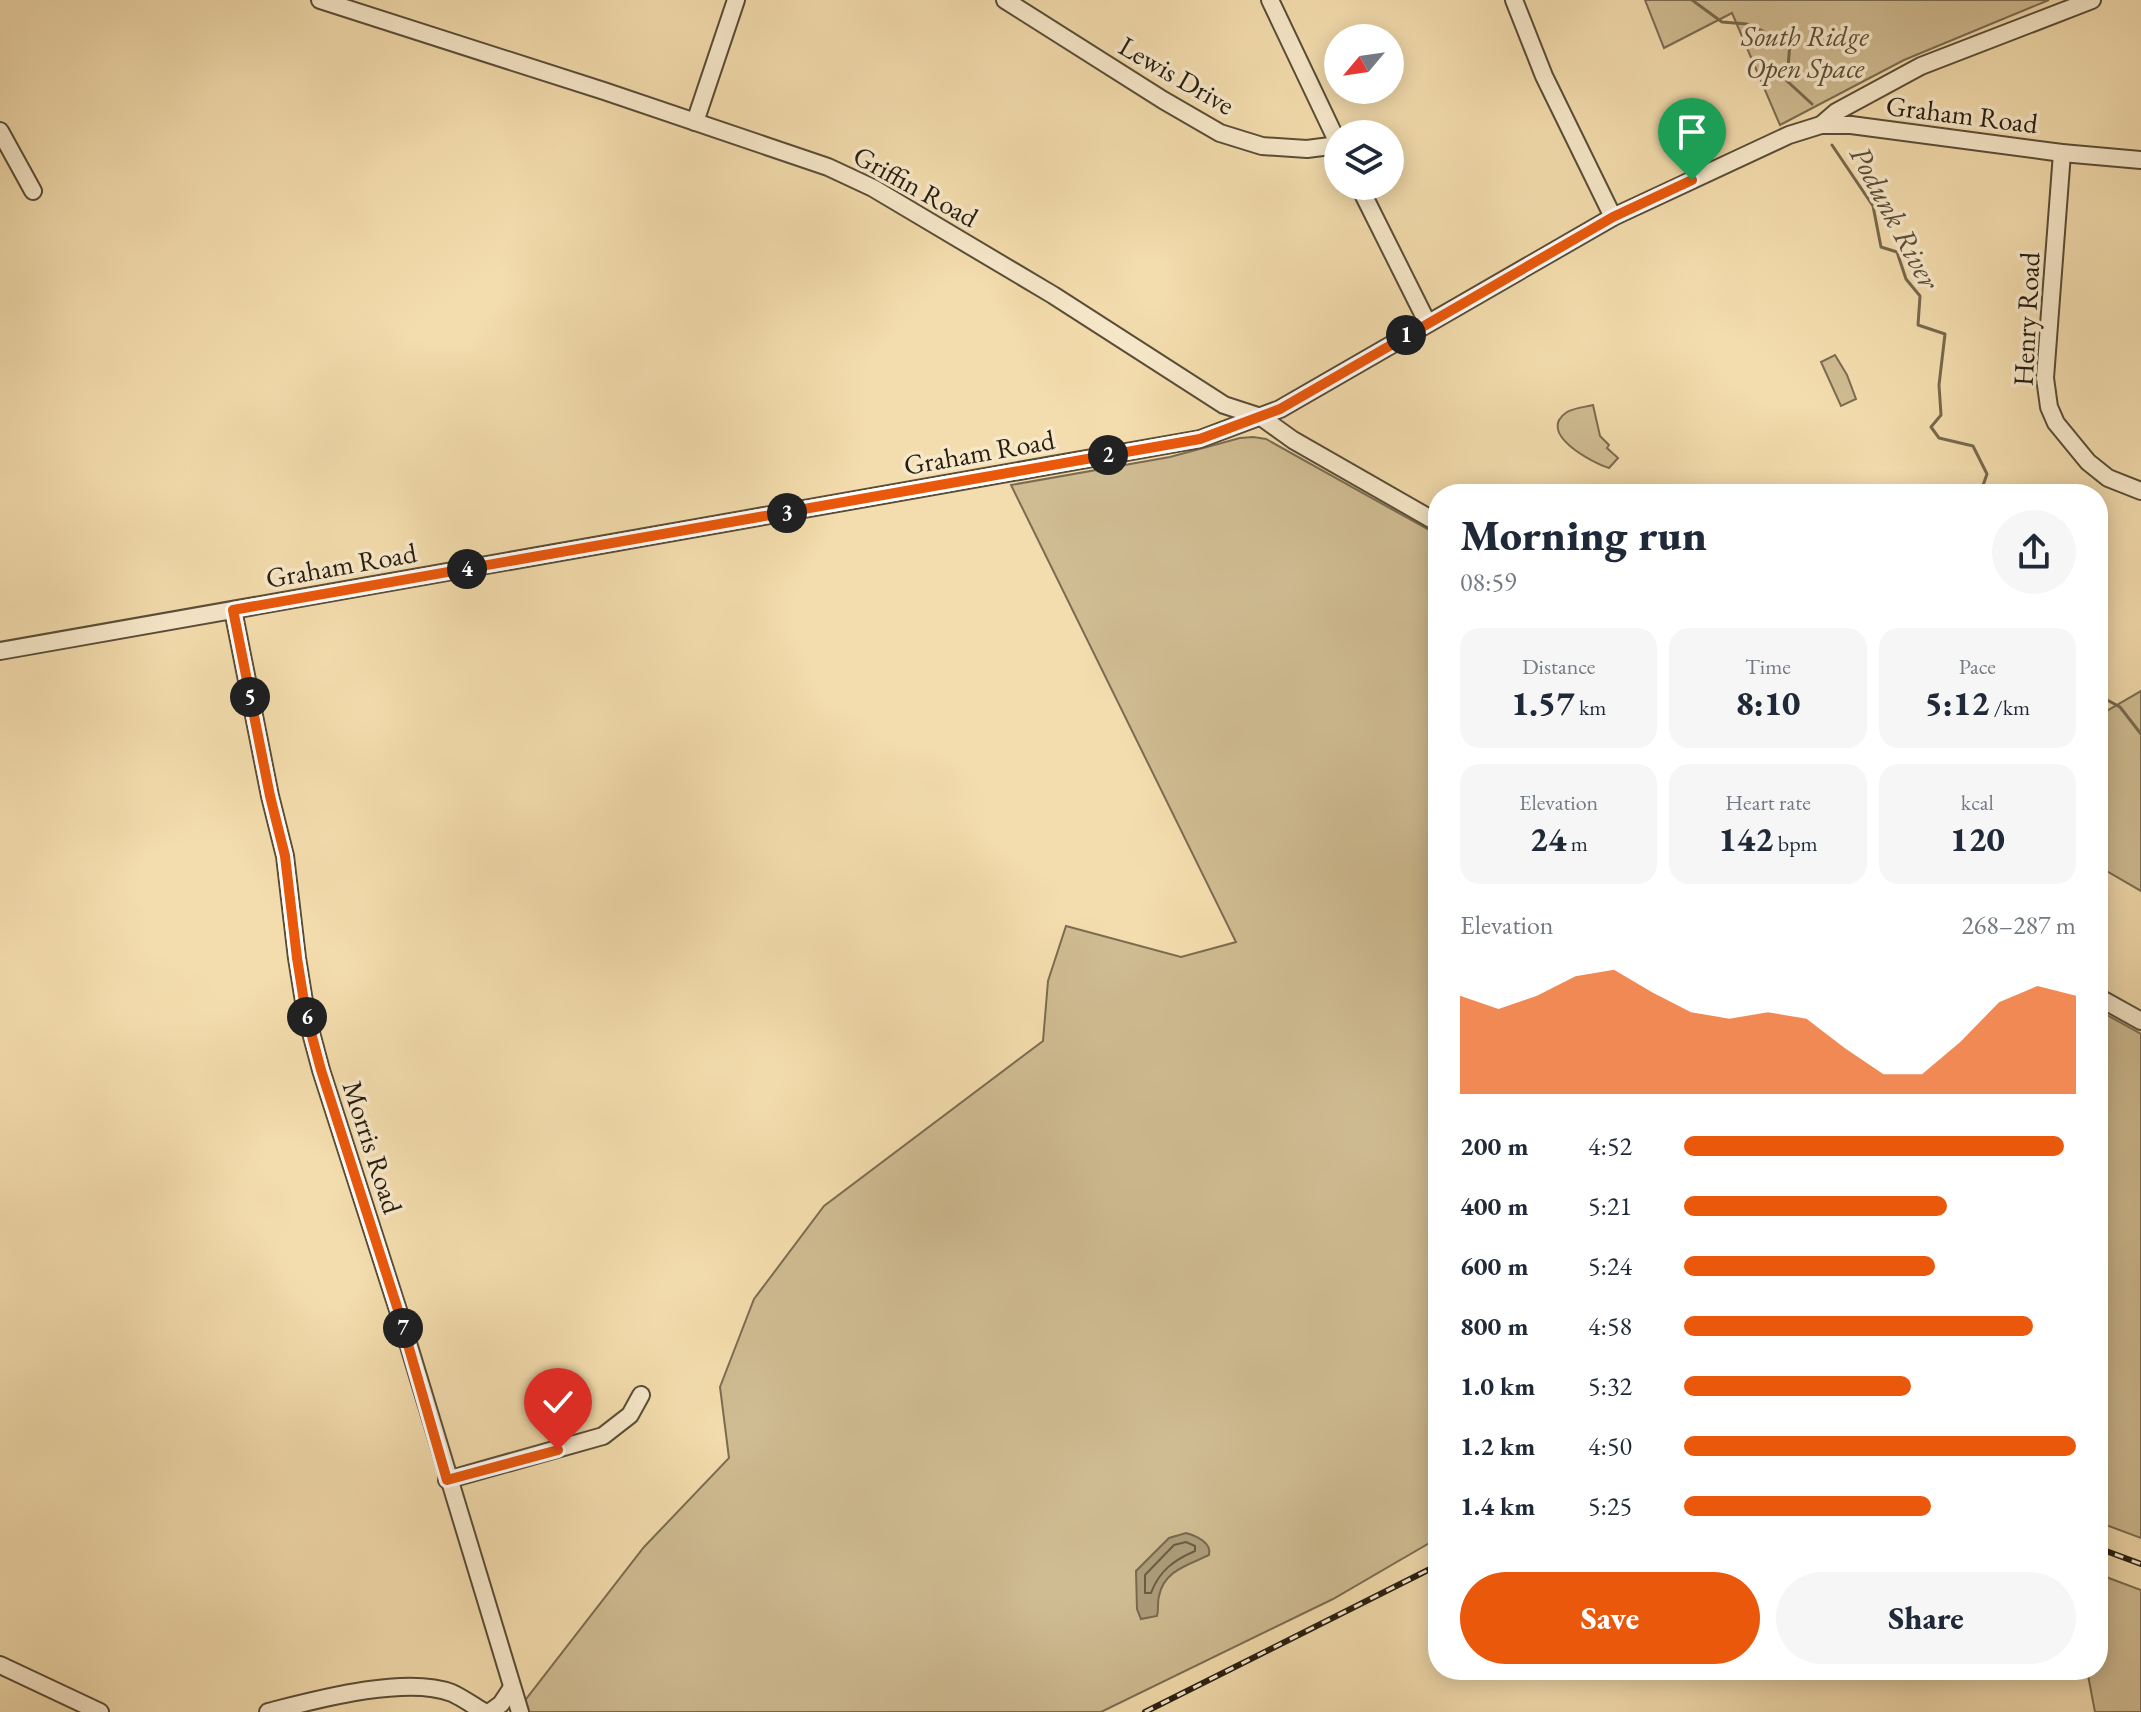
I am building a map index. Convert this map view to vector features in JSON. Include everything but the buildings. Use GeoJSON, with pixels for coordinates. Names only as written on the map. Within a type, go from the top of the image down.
{"type":"FeatureCollection","features":[{"type":"Feature","properties":{"kind":"street","name":"Griffin Road"},"geometry":{"type":"LineString","coordinates":[[320,0],[828,167],[873,188],[1053,295],[1224,405],[1261,417],[1293,440],[1428,517]]}},
{"type":"Feature","properties":{"kind":"street"},"geometry":{"type":"LineString","coordinates":[[695,122],[736,0]]}},
{"type":"Feature","properties":{"kind":"street","name":"Lewis Drive"},"geometry":{"type":"LineString","coordinates":[[1005,0],[1220,133],[1262,146],[1307,149],[1324,146]]}},
{"type":"Feature","properties":{"kind":"street"},"geometry":{"type":"LineString","coordinates":[[1270,0],[1327,120]]}},
{"type":"Feature","properties":{"kind":"street"},"geometry":{"type":"LineString","coordinates":[[1514,0],[1544,76],[1613,217]]}},
{"type":"Feature","properties":{"kind":"street"},"geometry":{"type":"LineString","coordinates":[[1821,125],[1836,112],[1921,66],[2092,0]]}},
{"type":"Feature","properties":{"kind":"street","name":"Graham Road"},"geometry":{"type":"LineString","coordinates":[[0,651],[1200,439],[1261,417],[1613,217],[1789,135],[1821,125],[1851,125],[2062,153],[2141,160]]}},
{"type":"Feature","properties":{"kind":"street"},"geometry":{"type":"LineString","coordinates":[[0,131],[33,191]]}},
{"type":"Feature","properties":{"kind":"street","name":"Henry Road"},"geometry":{"type":"LineString","coordinates":[[2062,153],[2045,378],[2049,407],[2056,423],[2088,462],[2108,478],[2141,491]]}},
{"type":"Feature","properties":{"kind":"street"},"geometry":{"type":"LineString","coordinates":[[1366,200],[1427,322]]}},
{"type":"Feature","properties":{"kind":"street","name":"Morris Road"},"geometry":{"type":"LineString","coordinates":[[233,610],[285,856],[306,1014],[520,1712]]}},
{"type":"Feature","properties":{"kind":"street"},"geometry":{"type":"LineString","coordinates":[[2108,1003],[2141,1021]]}},
{"type":"Feature","properties":{"kind":"street"},"geometry":{"type":"LineString","coordinates":[[447,1480],[603,1436],[630,1415],[641,1395]]}},
{"type":"Feature","properties":{"kind":"street"},"geometry":{"type":"LineString","coordinates":[[0,1665],[100,1712]]}},
{"type":"Feature","properties":{"kind":"street"},"geometry":{"type":"LineString","coordinates":[[268,1712],[327,1697],[409,1687],[451,1693],[487,1712],[501,1704],[511,1689]]}},
{"type":"Feature","properties":{"kind":"green space","name":"South Ridge Open Space"},"geometry":{"type":"Polygon","coordinates":[[[1645,0],[2049,0],[1904,60],[1780,125],[1732,13],[1664,48],[1645,0]]]}},
{"type":"Feature","properties":{"kind":"green space"},"geometry":{"type":"Polygon","coordinates":[[[1835,355],[1856,399],[1841,406],[1821,362],[1835,355]]]}},
{"type":"Feature","properties":{"kind":"green space"},"geometry":{"type":"Polygon","coordinates":[[[1593,405],[1600,436],[1618,458],[1609,468],[1580,454],[1562,438],[1558,429],[1559,420],[1567,412],[1593,405]]]}},
{"type":"Feature","properties":{"kind":"green space"},"geometry":{"type":"Polygon","coordinates":[[[1240,438],[1266,439],[1428,529],[1428,1544],[1333,1599],[1101,1712],[516,1712],[644,1547],[729,1458],[720,1387],[754,1299],[824,1206],[1043,1041],[1048,981],[1066,926],[1181,957],[1236,942],[1011,485],[1170,457],[1240,438]]]}},
{"type":"Feature","properties":{"kind":"green space"},"geometry":{"type":"Polygon","coordinates":[[[2141,691],[2141,891],[2108,872],[2108,710],[2141,691]]]}},
{"type":"Feature","properties":{"kind":"green space"},"geometry":{"type":"Polygon","coordinates":[[[2108,1016],[2141,1034],[2141,1538],[2108,1526],[2108,1016]]]}},
{"type":"Feature","properties":{"kind":"green space"},"geometry":{"type":"Polygon","coordinates":[[[2108,1578],[2141,1590],[2141,1712],[2095,1712],[2089,1680],[2108,1680],[2108,1578]]]}},
{"type":"Feature","properties":{"kind":"water"},"geometry":{"type":"Polygon","coordinates":[[[1186,1533],[1206,1544],[1209,1555],[1172,1574],[1162,1587],[1157,1616],[1141,1619],[1137,1609],[1136,1571],[1169,1538],[1186,1533]]]}},
{"type":"Feature","properties":{"kind":"waterway","name":"Podunk River"},"geometry":{"type":"LineString","coordinates":[[1692,0],[1722,22],[1747,24],[1763,31],[1765,41],[1790,42],[1787,81],[1812,104]]}},
{"type":"Feature","properties":{"kind":"waterway","name":"Podunk River"},"geometry":{"type":"LineString","coordinates":[[1832,145],[1873,206],[1881,247],[1897,252],[1906,279],[1920,296],[1918,325],[1945,334],[1939,385],[1941,415],[1931,427],[1939,438],[1973,446],[1987,474],[1983,484]]}},
{"type":"Feature","properties":{"kind":"waterway","name":"Podunk River"},"geometry":{"type":"LineString","coordinates":[[2108,700],[2120,707],[2141,734]]}},
{"type":"Feature","properties":{"kind":"railway"},"geometry":{"type":"LineString","coordinates":[[2108,1552],[2141,1564]]}},
{"type":"Feature","properties":{"kind":"railway"},"geometry":{"type":"LineString","coordinates":[[1145,1712],[1428,1570]]}},
{"type":"Feature","properties":{"kind":"route"},"geometry":{"type":"LineString","coordinates":[[558,1450],[447,1480],[306,1014],[285,856],[233,610],[1200,439],[1280,409],[1613,217],[1692,180]]}}]}
